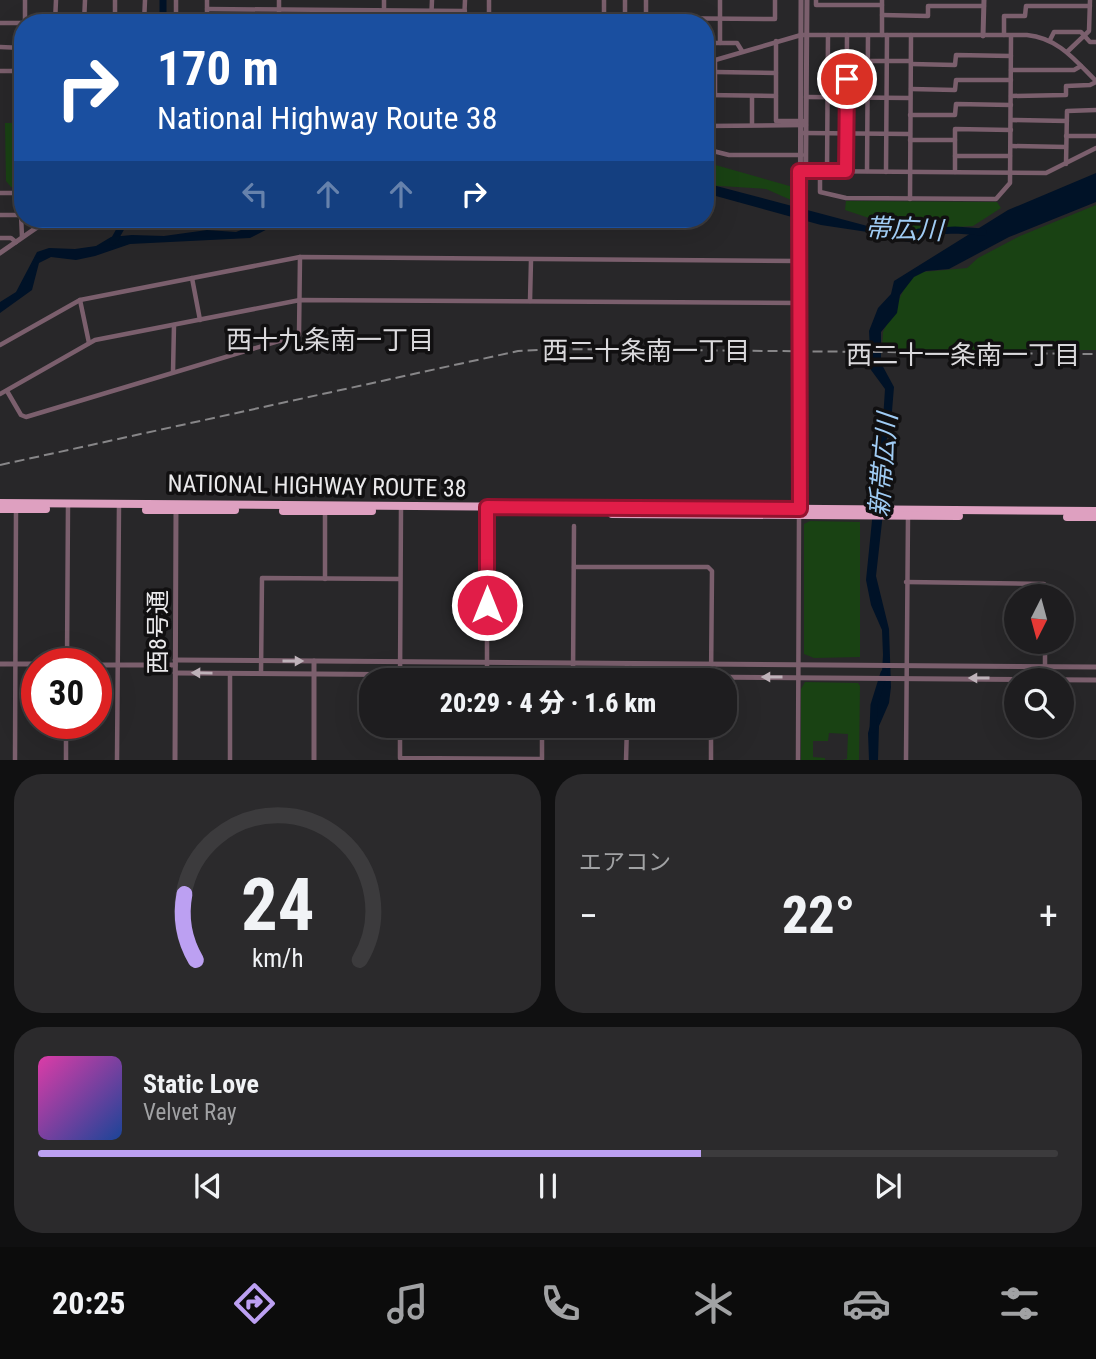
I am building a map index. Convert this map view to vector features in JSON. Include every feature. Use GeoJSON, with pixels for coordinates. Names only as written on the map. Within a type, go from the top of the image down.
{"type":"FeatureCollection","features":[{"type":"Feature","properties":{"kind":"highway","name":"NATIONAL HIGHWAY ROUTE 38"},"geometry":{"type":"LineString","coordinates":[[0,503],[68,507],[866,512],[1096,517]]}},
{"type":"Feature","properties":{"kind":"highway","name":"NATIONAL HIGHWAY ROUTE 38"},"geometry":{"type":"LineString","coordinates":[[0,509],[16,506]]}},
{"type":"Feature","properties":{"kind":"highway","name":"NATIONAL HIGHWAY ROUTE 38"},"geometry":{"type":"LineString","coordinates":[[904,513],[1096,511]]}},
{"type":"Feature","properties":{"kind":"street"},"geometry":{"type":"LineString","coordinates":[[207,0],[207,14]]}},
{"type":"Feature","properties":{"kind":"street"},"geometry":{"type":"LineString","coordinates":[[279,0],[279,14]]}},
{"type":"Feature","properties":{"kind":"street"},"geometry":{"type":"LineString","coordinates":[[384,0],[384,14]]}},
{"type":"Feature","properties":{"kind":"street"},"geometry":{"type":"LineString","coordinates":[[431,11],[432,0]]}},
{"type":"Feature","properties":{"kind":"street"},"geometry":{"type":"LineString","coordinates":[[465,0],[465,14]]}},
{"type":"Feature","properties":{"kind":"street"},"geometry":{"type":"LineString","coordinates":[[720,0],[720,43]]}},
{"type":"Feature","properties":{"kind":"street"},"geometry":{"type":"LineString","coordinates":[[714,19],[775,19],[775,0]]}},
{"type":"Feature","properties":{"kind":"street"},"geometry":{"type":"LineString","coordinates":[[801,0],[806,97],[803,123]]}},
{"type":"Feature","properties":{"kind":"street"},"geometry":{"type":"LineString","coordinates":[[798,760],[802,155],[807,0]]}},
{"type":"Feature","properties":{"kind":"street"},"geometry":{"type":"LineString","coordinates":[[816,0],[816,5],[882,2],[887,61],[886,172]]}},
{"type":"Feature","properties":{"kind":"street"},"geometry":{"type":"LineString","coordinates":[[882,15],[928,16],[928,6],[984,3],[983,36]]}},
{"type":"Feature","properties":{"kind":"street"},"geometry":{"type":"LineString","coordinates":[[1004,36],[1004,16],[1026,16],[1026,6],[1090,3],[1090,28],[1067,52]]}},
{"type":"Feature","properties":{"kind":"street"},"geometry":{"type":"LineString","coordinates":[[207,9],[465,11]]}},
{"type":"Feature","properties":{"kind":"street"},"geometry":{"type":"LineString","coordinates":[[1050,40],[1054,32],[1080,32],[1090,42],[1096,42]]}},
{"type":"Feature","properties":{"kind":"street"},"geometry":{"type":"LineString","coordinates":[[776,96],[715,95],[715,60],[804,35],[1011,36],[1050,40],[1067,52],[1096,81],[1090,85],[1066,86],[1066,95],[1011,96]]}},
{"type":"Feature","properties":{"kind":"street"},"geometry":{"type":"LineString","coordinates":[[827,171],[828,35]]}},
{"type":"Feature","properties":{"kind":"street"},"geometry":{"type":"LineString","coordinates":[[846,171],[848,35]]}},
{"type":"Feature","properties":{"kind":"street"},"geometry":{"type":"LineString","coordinates":[[867,171],[868,35]]}},
{"type":"Feature","properties":{"kind":"street"},"geometry":{"type":"LineString","coordinates":[[910,199],[911,35]]}},
{"type":"Feature","properties":{"kind":"street"},"geometry":{"type":"LineString","coordinates":[[820,171],[820,192],[846,198],[996,199],[1010,183],[1011,36]]}},
{"type":"Feature","properties":{"kind":"street"},"geometry":{"type":"LineString","coordinates":[[776,41],[776,121],[803,123]]}},
{"type":"Feature","properties":{"kind":"street"},"geometry":{"type":"LineString","coordinates":[[714,43],[737,43],[742,51]]}},
{"type":"Feature","properties":{"kind":"street"},"geometry":{"type":"LineString","coordinates":[[827,61],[955,65],[956,55],[1011,56]]}},
{"type":"Feature","properties":{"kind":"street"},"geometry":{"type":"LineString","coordinates":[[1011,70],[1074,70],[1081,66]]}},
{"type":"Feature","properties":{"kind":"street"},"geometry":{"type":"LineString","coordinates":[[715,72],[776,73]]}},
{"type":"Feature","properties":{"kind":"street"},"geometry":{"type":"LineString","coordinates":[[911,89],[955,90],[956,80],[1011,80]]}},
{"type":"Feature","properties":{"kind":"street"},"geometry":{"type":"LineString","coordinates":[[752,96],[752,125]]}},
{"type":"Feature","properties":{"kind":"street"},"geometry":{"type":"LineString","coordinates":[[806,97],[910,98]]}},
{"type":"Feature","properties":{"kind":"street"},"geometry":{"type":"LineString","coordinates":[[910,115],[955,115],[956,104],[1011,105]]}},
{"type":"Feature","properties":{"kind":"street"},"geometry":{"type":"LineString","coordinates":[[1066,164],[1067,111],[1096,110]]}},
{"type":"Feature","properties":{"kind":"street"},"geometry":{"type":"LineString","coordinates":[[1010,120],[1067,121]]}},
{"type":"Feature","properties":{"kind":"street"},"geometry":{"type":"LineString","coordinates":[[714,125],[803,123]]}},
{"type":"Feature","properties":{"kind":"street"},"geometry":{"type":"LineString","coordinates":[[955,172],[955,130],[1010,130]]}},
{"type":"Feature","properties":{"kind":"street"},"geometry":{"type":"LineString","coordinates":[[803,134],[886,134],[955,140]]}},
{"type":"Feature","properties":{"kind":"street"},"geometry":{"type":"LineString","coordinates":[[1066,136],[1096,136]]}},
{"type":"Feature","properties":{"kind":"street"},"geometry":{"type":"LineString","coordinates":[[1010,146],[1066,147]]}},
{"type":"Feature","properties":{"kind":"street"},"geometry":{"type":"LineString","coordinates":[[802,171],[1046,173],[1096,148]]}},
{"type":"Feature","properties":{"kind":"street"},"geometry":{"type":"LineString","coordinates":[[714,151],[729,155],[802,155]]}},
{"type":"Feature","properties":{"kind":"street"},"geometry":{"type":"LineString","coordinates":[[955,156],[1010,156]]}},
{"type":"Feature","properties":{"kind":"street"},"geometry":{"type":"LineString","coordinates":[[21,228],[22,237]]}},
{"type":"Feature","properties":{"kind":"street"},"geometry":{"type":"LineString","coordinates":[[0,253],[36,228]]}},
{"type":"Feature","properties":{"kind":"street"},"geometry":{"type":"LineString","coordinates":[[0,238],[11,238],[16,242]]}},
{"type":"Feature","properties":{"kind":"street"},"geometry":{"type":"LineString","coordinates":[[0,345],[80,300],[300,257],[802,261]]}},
{"type":"Feature","properties":{"kind":"street"},"geometry":{"type":"LineString","coordinates":[[7,391],[21,415],[26,417],[299,335],[300,257]]}},
{"type":"Feature","properties":{"kind":"street"},"geometry":{"type":"LineString","coordinates":[[530,302],[531,260]]}},
{"type":"Feature","properties":{"kind":"street"},"geometry":{"type":"LineString","coordinates":[[192,278],[200,320]]}},
{"type":"Feature","properties":{"kind":"street"},"geometry":{"type":"LineString","coordinates":[[80,300],[89,342]]}},
{"type":"Feature","properties":{"kind":"street"},"geometry":{"type":"LineString","coordinates":[[0,394],[89,342],[300,300],[801,303]]}},
{"type":"Feature","properties":{"kind":"street"},"geometry":{"type":"LineString","coordinates":[[173,372],[174,325]]}},
{"type":"Feature","properties":{"kind":"street"},"geometry":{"type":"LineString","coordinates":[[15,760],[16,506]]}},
{"type":"Feature","properties":{"kind":"street"},"geometry":{"type":"LineString","coordinates":[[66,648],[68,507]]}},
{"type":"Feature","properties":{"kind":"street"},"geometry":{"type":"LineString","coordinates":[[117,760],[119,507]]}},
{"type":"Feature","properties":{"kind":"street","name":"西8号通"},"geometry":{"type":"LineString","coordinates":[[174,760],[176,507]]}},
{"type":"Feature","properties":{"kind":"street"},"geometry":{"type":"LineString","coordinates":[[325,508],[325,579]]}},
{"type":"Feature","properties":{"kind":"street"},"geometry":{"type":"LineString","coordinates":[[400,668],[401,509]]}},
{"type":"Feature","properties":{"kind":"street"},"geometry":{"type":"LineString","coordinates":[[487,510],[487,668]]}},
{"type":"Feature","properties":{"kind":"street"},"geometry":{"type":"LineString","coordinates":[[904,513],[906,582],[903,678],[906,760]]}},
{"type":"Feature","properties":{"kind":"street"},"geometry":{"type":"LineString","coordinates":[[573,668],[574,526]]}},
{"type":"Feature","properties":{"kind":"street"},"geometry":{"type":"LineString","coordinates":[[574,567],[708,567],[712,571],[712,668]]}},
{"type":"Feature","properties":{"kind":"street"},"geometry":{"type":"LineString","coordinates":[[261,673],[262,578],[400,579]]}},
{"type":"Feature","properties":{"kind":"street"},"geometry":{"type":"LineString","coordinates":[[906,582],[1044,584]]}},
{"type":"Feature","properties":{"kind":"street"},"geometry":{"type":"LineString","coordinates":[[1045,654],[1045,667]]}},
{"type":"Feature","properties":{"kind":"street"},"geometry":{"type":"LineString","coordinates":[[112,665],[261,661],[1096,667]]}},
{"type":"Feature","properties":{"kind":"street"},"geometry":{"type":"LineString","coordinates":[[314,662],[314,760]]}},
{"type":"Feature","properties":{"kind":"street"},"geometry":{"type":"LineString","coordinates":[[0,664],[21,664]]}},
{"type":"Feature","properties":{"kind":"street"},"geometry":{"type":"LineString","coordinates":[[176,673],[359,676]]}},
{"type":"Feature","properties":{"kind":"street"},"geometry":{"type":"LineString","coordinates":[[230,673],[230,760]]}},
{"type":"Feature","properties":{"kind":"street"},"geometry":{"type":"LineString","coordinates":[[737,678],[1096,680]]}},
{"type":"Feature","properties":{"kind":"street"},"geometry":{"type":"LineString","coordinates":[[400,738],[400,758],[542,759],[542,738]]}},
{"type":"Feature","properties":{"kind":"street"},"geometry":{"type":"LineString","coordinates":[[626,760],[627,738]]}},
{"type":"Feature","properties":{"kind":"street"},"geometry":{"type":"LineString","coordinates":[[711,738],[711,760]]}},
{"type":"Feature","properties":{"kind":"street"},"geometry":{"type":"LineString","coordinates":[[66,739],[66,760]]}},
{"type":"Feature","properties":{"kind":"green space"},"geometry":{"type":"Polygon","coordinates":[[[5,123],[14,123],[14,187],[6,181],[5,123]]]}},
{"type":"Feature","properties":{"kind":"green space"},"geometry":{"type":"Polygon","coordinates":[[[714,165],[793,187],[791,200],[766,189],[714,186],[714,165]]]}},
{"type":"Feature","properties":{"kind":"green space"},"geometry":{"type":"Polygon","coordinates":[[[846,201],[997,202],[1001,208],[973,226],[905,230],[845,210],[846,201]]]}},
{"type":"Feature","properties":{"kind":"green space"},"geometry":{"type":"Polygon","coordinates":[[[1096,205],[1096,350],[882,350],[883,332],[912,273],[967,268],[978,258],[1020,236],[1096,205]]]}},
{"type":"Feature","properties":{"kind":"green space"},"geometry":{"type":"Polygon","coordinates":[[[810,521],[860,522],[860,657],[814,658],[804,654],[804,524],[810,521]]]}},
{"type":"Feature","properties":{"kind":"green space"},"geometry":{"type":"Polygon","coordinates":[[[805,682],[858,683],[859,760],[842,760],[847,759],[848,734],[829,733],[828,741],[813,741],[813,757],[825,760],[801,760],[801,689],[805,682]]]}},
{"type":"Feature","properties":{"kind":"water"},"geometry":{"type":"Polygon","coordinates":[[[1096,173],[1096,202],[1009,237],[949,269],[926,271],[914,277],[900,295],[897,313],[881,332],[881,363],[894,387],[891,423],[885,446],[884,504],[876,576],[889,629],[891,687],[889,703],[879,726],[878,760],[869,760],[868,733],[881,690],[883,655],[882,630],[871,605],[866,580],[877,471],[875,448],[883,420],[885,389],[871,370],[869,331],[878,308],[891,294],[894,281],[1008,210],[1096,173]]]}},
{"type":"Feature","properties":{"kind":"water"},"geometry":{"type":"Polygon","coordinates":[[[714,185],[875,228],[926,230],[926,237],[906,241],[894,236],[821,225],[714,195],[714,185]]]}},
{"type":"Feature","properties":{"kind":"water"},"geometry":{"type":"Polygon","coordinates":[[[246,228],[269,228],[250,238],[130,244],[76,260],[51,257],[39,263],[32,290],[0,313],[0,302],[16,292],[37,252],[49,248],[75,249],[96,246],[111,237],[164,236],[207,230],[236,232],[246,228]]]}},
{"type":"Feature","properties":{"kind":"waterway"},"geometry":{"type":"LineString","coordinates":[[163,0],[163,14]]}},
{"type":"Feature","properties":{"kind":"waterway"},"geometry":{"type":"LineString","coordinates":[[113,242],[121,228]]}},
{"type":"Feature","properties":{"kind":"waterway","name":"帯広川"},"geometry":{"type":"LineString","coordinates":[[919,232],[983,232]]}},
{"type":"Feature","properties":{"kind":"waterway","name":"新帯広川"},"geometry":{"type":"LineString","coordinates":[[873,729],[874,705],[884,673]]}},
{"type":"Feature","properties":{"kind":"railway"},"geometry":{"type":"LineString","coordinates":[[0,465],[518,351],[554,349],[1096,354]]}},
{"type":"Feature","properties":{"kind":"district","name":"西十九条南一丁目"},"geometry":{"type":"Point","coordinates":[330,340]}},
{"type":"Feature","properties":{"kind":"district","name":"西二十条南一丁目"},"geometry":{"type":"Point","coordinates":[646,351]}},
{"type":"Feature","properties":{"kind":"district","name":"西二十一条南一丁目"},"geometry":{"type":"Point","coordinates":[963,355]}},
{"type":"Feature","properties":{"kind":"route"},"geometry":{"type":"LineString","coordinates":[[487,605],[487,507],[800,509],[799,171],[846,171],[847,79]]}}]}
